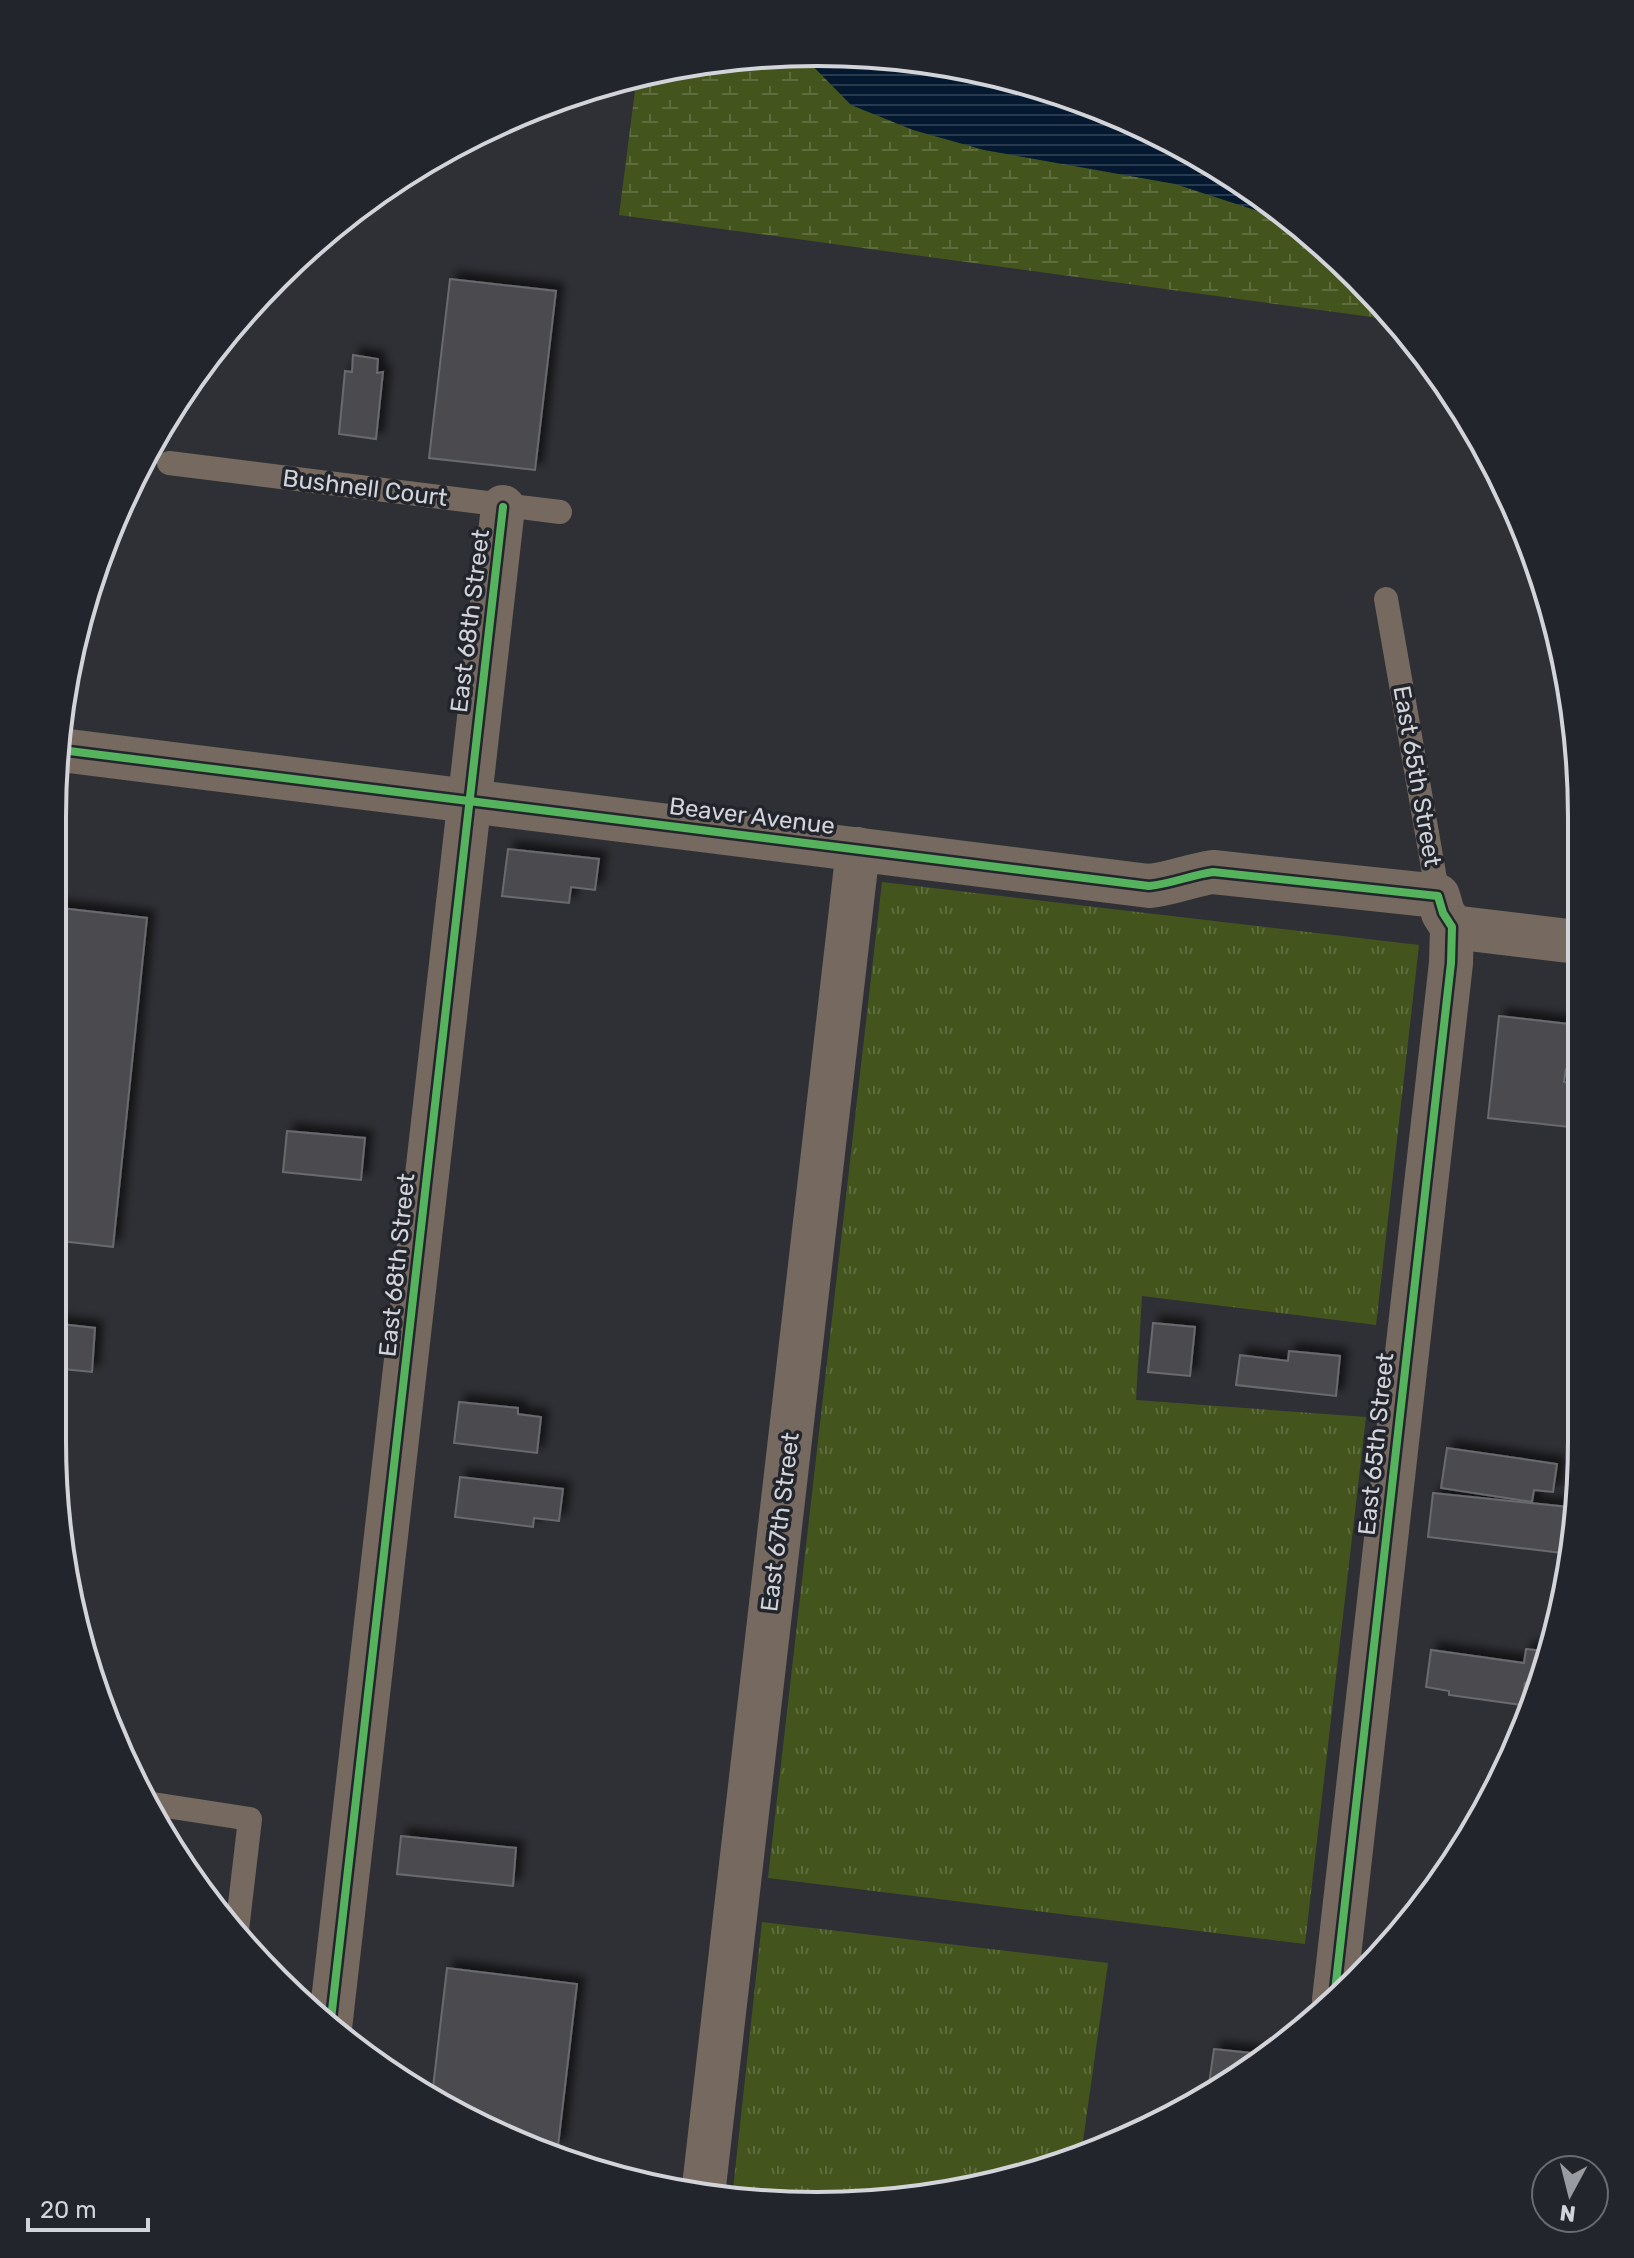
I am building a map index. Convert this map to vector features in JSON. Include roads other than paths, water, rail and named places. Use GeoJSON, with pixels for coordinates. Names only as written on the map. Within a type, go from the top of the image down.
{"type":"FeatureCollection","features":[{"type":"Feature","properties":{"kind":"street","name":"East 68th Street"},"geometry":{"type":"LineString","coordinates":[[332,2014],[503,507]]}},
{"type":"Feature","properties":{"kind":"street","name":"Beaver Avenue"},"geometry":{"type":"LineString","coordinates":[[69,751],[1149,886],[1172,884],[1197,874],[1213,872],[1445,911],[1568,940]]}},
{"type":"Feature","properties":{"kind":"street","name":"East 67th Street"},"geometry":{"type":"LineString","coordinates":[[704,2184],[858,849]]}},
{"type":"Feature","properties":{"kind":"street","name":"East 65th Street"},"geometry":{"type":"LineString","coordinates":[[1336,1983],[1451,963],[1445,911]]}},
{"type":"Feature","properties":{"kind":"lane","name":"Bushnell Court"},"geometry":{"type":"LineString","coordinates":[[169,463],[560,512]]}},
{"type":"Feature","properties":{"kind":"lane","name":"East 65th Street"},"geometry":{"type":"LineString","coordinates":[[1386,599],[1445,911]]}},
{"type":"Feature","properties":{"kind":"lane"},"geometry":{"type":"LineString","coordinates":[[161,1805],[250,1819],[238,1919]]}},
{"type":"Feature","properties":{"kind":"water"},"geometry":{"type":"Polygon","coordinates":[[[813,66],[915,72],[964,80],[1058,106],[1149,143],[1261,212],[1175,184],[984,150],[913,130],[851,105],[813,66]]]}}]}
